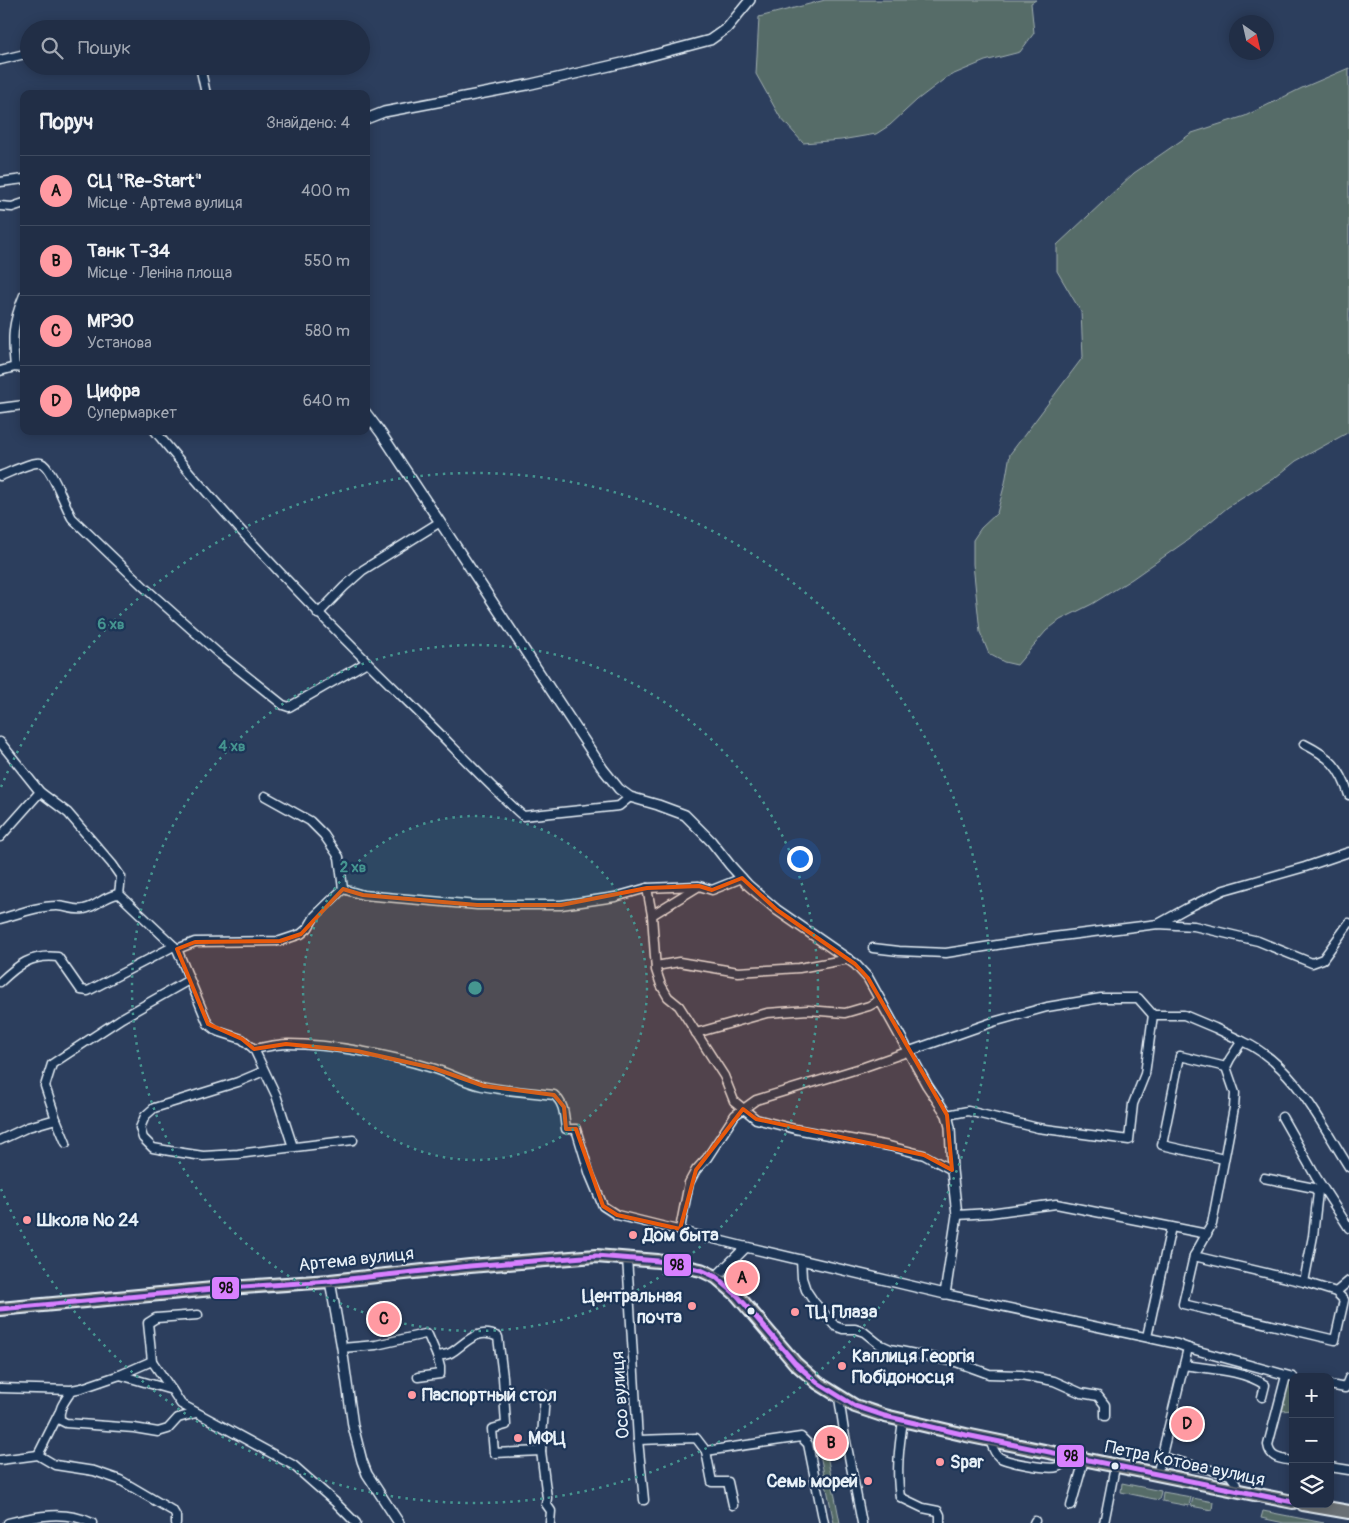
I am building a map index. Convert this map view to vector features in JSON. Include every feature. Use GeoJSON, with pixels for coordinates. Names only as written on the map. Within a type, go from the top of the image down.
{"type":"FeatureCollection","features":[{"type":"Feature","properties":{"kind":"highway","name":"Артема вулиця"},"geometry":{"type":"LineString","coordinates":[[3,1308],[213,1289],[330,1281],[408,1272],[596,1256],[679,1265],[712,1275]]}},
{"type":"Feature","properties":{"kind":"highway","name":"Петра Котова вулиця"},"geometry":{"type":"LineString","coordinates":[[712,1275],[736,1295],[795,1363],[818,1384],[839,1398],[876,1414],[1115,1467],[1289,1501]]}},
{"type":"Feature","properties":{"kind":"highway"},"geometry":{"type":"LineString","coordinates":[[1326,1508],[1349,1512]]}},
{"type":"Feature","properties":{"kind":"street"},"geometry":{"type":"LineString","coordinates":[[370,117],[384,112],[526,85],[631,61],[710,40],[727,28],[750,0]]}},
{"type":"Feature","properties":{"kind":"street"},"geometry":{"type":"LineString","coordinates":[[0,60],[20,56]]}},
{"type":"Feature","properties":{"kind":"street"},"geometry":{"type":"LineString","coordinates":[[202,75],[205,90]]}},
{"type":"Feature","properties":{"kind":"street"},"geometry":{"type":"LineString","coordinates":[[0,182],[20,180]]}},
{"type":"Feature","properties":{"kind":"street"},"geometry":{"type":"LineString","coordinates":[[0,206],[12,207],[20,204]]}},
{"type":"Feature","properties":{"kind":"street"},"geometry":{"type":"LineString","coordinates":[[15,368],[12,340],[15,316],[20,304]]}},
{"type":"Feature","properties":{"kind":"street"},"geometry":{"type":"LineString","coordinates":[[0,371],[20,368]]}},
{"type":"Feature","properties":{"kind":"street"},"geometry":{"type":"LineString","coordinates":[[0,408],[20,406]]}},
{"type":"Feature","properties":{"kind":"street"},"geometry":{"type":"LineString","coordinates":[[370,418],[382,433],[603,770],[619,790],[630,797],[685,815],[711,841],[742,878],[777,910],[855,964],[868,978],[927,1085],[946,1115],[950,1127],[957,1215],[945,1294]]}},
{"type":"Feature","properties":{"kind":"street"},"geometry":{"type":"LineString","coordinates":[[158,435],[201,488],[273,567],[318,614],[523,816],[619,806],[630,797]]}},
{"type":"Feature","properties":{"kind":"street"},"geometry":{"type":"LineString","coordinates":[[0,476],[32,464],[42,463],[47,467],[72,518],[144,587],[211,647],[283,705],[289,707],[367,662]]}},
{"type":"Feature","properties":{"kind":"street"},"geometry":{"type":"LineString","coordinates":[[318,614],[363,570],[440,522]]}},
{"type":"Feature","properties":{"kind":"street"},"geometry":{"type":"LineString","coordinates":[[0,742],[40,792],[68,813],[112,864],[121,877],[119,894]]}},
{"type":"Feature","properties":{"kind":"street"},"geometry":{"type":"LineString","coordinates":[[1304,744],[1321,752],[1332,761],[1343,777],[1349,795]]}},
{"type":"Feature","properties":{"kind":"street"},"geometry":{"type":"LineString","coordinates":[[0,837],[40,792]]}},
{"type":"Feature","properties":{"kind":"street"},"geometry":{"type":"LineString","coordinates":[[266,796],[310,821],[324,835],[339,857],[343,889]]}},
{"type":"Feature","properties":{"kind":"street"},"geometry":{"type":"LineString","coordinates":[[1158,924],[1224,890],[1305,867],[1349,852]]}},
{"type":"Feature","properties":{"kind":"street"},"geometry":{"type":"LineString","coordinates":[[343,889],[363,895],[477,905],[561,905],[614,897],[647,888],[699,886],[712,890],[742,878]]}},
{"type":"Feature","properties":{"kind":"street"},"geometry":{"type":"LineString","coordinates":[[652,915],[699,886]]}},
{"type":"Feature","properties":{"kind":"street"},"geometry":{"type":"LineString","coordinates":[[647,888],[652,915],[656,966],[661,985],[668,997],[679,1006],[724,1076],[734,1101],[756,1119],[924,1155],[952,1170]]}},
{"type":"Feature","properties":{"kind":"street"},"geometry":{"type":"LineString","coordinates":[[0,982],[20,965],[33,958],[58,957],[81,990],[88,991],[175,948],[195,942],[280,941],[300,934],[308,928],[315,916],[343,889]]}},
{"type":"Feature","properties":{"kind":"street"},"geometry":{"type":"LineString","coordinates":[[0,919],[41,907],[59,906],[83,909],[95,905],[110,894],[119,894],[175,948],[208,1024],[217,1031],[242,1039],[254,1049],[276,1095],[293,1147]]}},
{"type":"Feature","properties":{"kind":"street"},"geometry":{"type":"LineString","coordinates":[[873,948],[946,953],[1029,940],[1158,924],[1194,926],[1258,941],[1312,963],[1323,959],[1349,923]]}},
{"type":"Feature","properties":{"kind":"street"},"geometry":{"type":"LineString","coordinates":[[656,966],[679,962],[738,972],[799,968],[848,959]]}},
{"type":"Feature","properties":{"kind":"street"},"geometry":{"type":"LineString","coordinates":[[66,1143],[45,1086],[52,1064],[122,1018],[189,980]]}},
{"type":"Feature","properties":{"kind":"street"},"geometry":{"type":"LineString","coordinates":[[680,1229],[689,1183],[696,1170],[707,1158],[735,1115],[756,1100],[909,1052],[993,1022],[1047,1007],[1101,998],[1138,998],[1153,1016],[1144,1074],[1133,1104],[1130,1140],[1038,1128],[968,1111],[946,1115]]}},
{"type":"Feature","properties":{"kind":"street"},"geometry":{"type":"LineString","coordinates":[[696,1033],[767,1013],[808,1010],[845,1013],[869,1006],[880,1000]]}},
{"type":"Feature","properties":{"kind":"street"},"geometry":{"type":"LineString","coordinates":[[1153,1016],[1184,1015],[1252,1046],[1274,1062],[1294,1083],[1349,1167]]}},
{"type":"Feature","properties":{"kind":"street"},"geometry":{"type":"LineString","coordinates":[[1194,1256],[1304,1282],[1336,1292],[1347,1299],[1335,1340],[1183,1304],[1194,1256],[1212,1224],[1234,1108],[1235,1093],[1226,1067],[1242,1042]]}},
{"type":"Feature","properties":{"kind":"street"},"geometry":{"type":"LineString","coordinates":[[254,1049],[286,1044],[312,1045],[357,1051],[433,1068],[463,1081],[484,1086],[554,1095],[564,1107],[566,1129],[576,1129],[590,1175],[603,1206],[617,1215],[945,1294],[1177,1344],[1289,1377],[1268,1445],[1272,1456],[1289,1460]]}},
{"type":"Feature","properties":{"kind":"street"},"geometry":{"type":"LineString","coordinates":[[1224,1158],[1162,1145],[1180,1056],[1226,1067]]}},
{"type":"Feature","properties":{"kind":"street"},"geometry":{"type":"LineString","coordinates":[[264,1071],[238,1082],[154,1108],[146,1116],[140,1128],[144,1138],[153,1148],[203,1156],[238,1154],[353,1140]]}},
{"type":"Feature","properties":{"kind":"street"},"geometry":{"type":"LineString","coordinates":[[1282,1117],[1316,1177],[1349,1228]]}},
{"type":"Feature","properties":{"kind":"street"},"geometry":{"type":"LineString","coordinates":[[0,1140],[28,1127],[56,1119]]}},
{"type":"Feature","properties":{"kind":"street"},"geometry":{"type":"LineString","coordinates":[[1264,1178],[1314,1188],[1318,1192],[1313,1236],[1304,1282]]}},
{"type":"Feature","properties":{"kind":"street"},"geometry":{"type":"LineString","coordinates":[[957,1215],[990,1214],[1056,1204],[1207,1234]]}},
{"type":"Feature","properties":{"kind":"street"},"geometry":{"type":"LineString","coordinates":[[1146,1338],[1171,1227]]}},
{"type":"Feature","properties":{"kind":"street"},"geometry":{"type":"LineString","coordinates":[[712,1275],[746,1246]]}},
{"type":"Feature","properties":{"kind":"street","name":"Осо вулиця"},"geometry":{"type":"LineString","coordinates":[[627,1258],[638,1440],[644,1500]]}},
{"type":"Feature","properties":{"kind":"street"},"geometry":{"type":"LineString","coordinates":[[801,1260],[802,1278],[806,1290],[835,1326],[864,1332],[879,1344],[903,1353],[956,1362],[989,1374],[1022,1375],[1054,1381],[1081,1393],[1098,1396],[1105,1405],[1105,1416]]}},
{"type":"Feature","properties":{"kind":"street"},"geometry":{"type":"LineString","coordinates":[[330,1281],[353,1426],[362,1461],[367,1474],[399,1523]]}},
{"type":"Feature","properties":{"kind":"street"},"geometry":{"type":"LineString","coordinates":[[1336,1292],[1349,1282]]}},
{"type":"Feature","properties":{"kind":"street"},"geometry":{"type":"LineString","coordinates":[[198,1315],[156,1318],[148,1323],[152,1361],[181,1404],[292,1465],[356,1523]]}},
{"type":"Feature","properties":{"kind":"street"},"geometry":{"type":"LineString","coordinates":[[437,1356],[452,1352],[474,1336],[484,1333],[498,1337],[506,1425],[492,1429],[494,1454],[541,1451]]}},
{"type":"Feature","properties":{"kind":"street"},"geometry":{"type":"LineString","coordinates":[[342,1348],[376,1345],[425,1334],[428,1335],[437,1356],[440,1374],[418,1377]]}},
{"type":"Feature","properties":{"kind":"street"},"geometry":{"type":"LineString","coordinates":[[1157,1475],[1188,1348]]}},
{"type":"Feature","properties":{"kind":"street"},"geometry":{"type":"LineString","coordinates":[[0,1388],[72,1390],[120,1375],[152,1361]]}},
{"type":"Feature","properties":{"kind":"street"},"geometry":{"type":"LineString","coordinates":[[1184,1365],[1256,1379],[1265,1385],[1262,1397]]}},
{"type":"Feature","properties":{"kind":"street"},"geometry":{"type":"LineString","coordinates":[[120,1375],[172,1390]]}},
{"type":"Feature","properties":{"kind":"street"},"geometry":{"type":"LineString","coordinates":[[1334,1387],[1347,1389],[1349,1378]]}},
{"type":"Feature","properties":{"kind":"street"},"geometry":{"type":"LineString","coordinates":[[38,1455],[60,1407],[72,1390]]}},
{"type":"Feature","properties":{"kind":"street"},"geometry":{"type":"LineString","coordinates":[[545,1395],[541,1451],[548,1498],[546,1504],[551,1511],[550,1523]]}},
{"type":"Feature","properties":{"kind":"street"},"geometry":{"type":"LineString","coordinates":[[839,1398],[862,1523]]}},
{"type":"Feature","properties":{"kind":"street"},"geometry":{"type":"LineString","coordinates":[[58,1413],[60,1420],[66,1423],[134,1428],[158,1432],[168,1429],[178,1418],[196,1413]]}},
{"type":"Feature","properties":{"kind":"street"},"geometry":{"type":"LineString","coordinates":[[903,1420],[897,1459],[900,1497],[923,1508],[938,1511],[940,1523]]}},
{"type":"Feature","properties":{"kind":"street"},"geometry":{"type":"LineString","coordinates":[[706,1451],[800,1437],[808,1444],[824,1523]]}},
{"type":"Feature","properties":{"kind":"street"},"geometry":{"type":"LineString","coordinates":[[638,1440],[696,1438],[706,1451],[712,1482],[728,1482],[733,1505]]}},
{"type":"Feature","properties":{"kind":"street"},"geometry":{"type":"LineString","coordinates":[[0,1460],[38,1455],[55,1465],[94,1471],[120,1480],[173,1511],[176,1516],[176,1523]]}},
{"type":"Feature","properties":{"kind":"street"},"geometry":{"type":"LineString","coordinates":[[1162,1457],[1230,1474],[1238,1492]]}},
{"type":"Feature","properties":{"kind":"street"},"geometry":{"type":"LineString","coordinates":[[1071,1506],[1084,1460]]}},
{"type":"Feature","properties":{"kind":"street"},"geometry":{"type":"LineString","coordinates":[[1104,1523],[1115,1467]]}},
{"type":"Feature","properties":{"kind":"street"},"geometry":{"type":"LineString","coordinates":[[1334,1468],[1349,1470]]}},
{"type":"Feature","properties":{"kind":"street"},"geometry":{"type":"LineString","coordinates":[[8,1523],[50,1515],[78,1517],[92,1523]]}},
{"type":"Feature","properties":{"kind":"highlighted area"},"geometry":{"type":"Polygon","coordinates":[[[742,878],[777,910],[855,964],[868,978],[947,1115],[952,1170],[924,1155],[756,1119],[743,1109],[696,1170],[680,1229],[617,1215],[603,1206],[576,1129],[566,1129],[564,1107],[554,1095],[484,1086],[433,1068],[357,1051],[286,1044],[254,1049],[242,1039],[208,1024],[177,949],[195,942],[280,941],[301,934],[343,889],[363,895],[477,905],[561,905],[647,888],[699,886],[712,890],[742,878]]]}},
{"type":"Feature","properties":{"kind":"green space"},"geometry":{"type":"Polygon","coordinates":[[[825,0],[1036,0],[1031,3],[1034,33],[1020,52],[985,61],[947,77],[917,100],[890,125],[876,134],[841,140],[803,143],[780,117],[756,74],[759,17],[825,0]]]}},
{"type":"Feature","properties":{"kind":"green space"},"geometry":{"type":"Polygon","coordinates":[[[1349,68],[1349,432],[1296,461],[1276,477],[1228,507],[1192,537],[1132,579],[1092,604],[1060,620],[1046,631],[1017,665],[1004,662],[989,654],[980,632],[973,564],[973,540],[981,528],[997,513],[1010,454],[1083,357],[1081,312],[1057,271],[1057,245],[1134,173],[1192,133],[1245,116],[1302,88],[1349,68]]]}},
{"type":"Feature","properties":{"kind":"green space"},"geometry":{"type":"Polygon","coordinates":[[[1286,1379],[1289,1379],[1289,1410],[1281,1411],[1286,1379]]]}},
{"type":"Feature","properties":{"kind":"green space"},"geometry":{"type":"Polygon","coordinates":[[[823,1434],[840,1523],[834,1523],[816,1435],[823,1434]]]}},
{"type":"Feature","properties":{"kind":"green space"},"geometry":{"type":"Polygon","coordinates":[[[1122,1483],[1161,1491],[1159,1500],[1121,1492],[1122,1483]]]}},
{"type":"Feature","properties":{"kind":"green space"},"geometry":{"type":"Polygon","coordinates":[[[1163,1492],[1191,1497],[1189,1506],[1162,1501],[1163,1492]]]}},
{"type":"Feature","properties":{"kind":"green space"},"geometry":{"type":"Polygon","coordinates":[[[1193,1498],[1213,1502],[1212,1510],[1191,1506],[1193,1498]]]}},
{"type":"Feature","properties":{"kind":"green space"},"geometry":{"type":"Polygon","coordinates":[[[1263,1511],[1324,1523],[1284,1523],[1261,1518],[1263,1511]]]}},
{"type":"Feature","properties":{"kind":"transit line","name":"98"},"geometry":{"type":"LineString","coordinates":[[0,1309],[596,1256],[658,1261],[701,1270],[716,1277],[737,1295],[795,1363],[818,1383],[855,1406],[885,1416],[966,1435],[1289,1501]]}},
{"type":"Feature","properties":{"kind":"place","name":"Школа № 24"},"geometry":{"type":"Point","coordinates":[27,1220]}},
{"type":"Feature","properties":{"kind":"place","name":"Дом быта"},"geometry":{"type":"Point","coordinates":[633,1235]}},
{"type":"Feature","properties":{"kind":"place","name":"СЦ \"Re-Start\""},"geometry":{"type":"Point","coordinates":[742,1278]}},
{"type":"Feature","properties":{"kind":"place","name":"Центральная почта"},"geometry":{"type":"Point","coordinates":[692,1306]}},
{"type":"Feature","properties":{"kind":"place","name":"ТЦ Плаза"},"geometry":{"type":"Point","coordinates":[795,1312]}},
{"type":"Feature","properties":{"kind":"place","name":"МРЭО"},"geometry":{"type":"Point","coordinates":[384,1319]}},
{"type":"Feature","properties":{"kind":"place","name":"Каплиця Георгія Побідоносця"},"geometry":{"type":"Point","coordinates":[842,1366]}},
{"type":"Feature","properties":{"kind":"place","name":"Паспортный стол"},"geometry":{"type":"Point","coordinates":[412,1395]}},
{"type":"Feature","properties":{"kind":"place","name":"Цифра"},"geometry":{"type":"Point","coordinates":[1187,1424]}},
{"type":"Feature","properties":{"kind":"place","name":"МФЦ"},"geometry":{"type":"Point","coordinates":[518,1438]}},
{"type":"Feature","properties":{"kind":"place","name":"Танк Т-34"},"geometry":{"type":"Point","coordinates":[831,1443]}},
{"type":"Feature","properties":{"kind":"place","name":"Spar"},"geometry":{"type":"Point","coordinates":[940,1462]}},
{"type":"Feature","properties":{"kind":"place","name":"Семь морей"},"geometry":{"type":"Point","coordinates":[868,1481]}}]}
